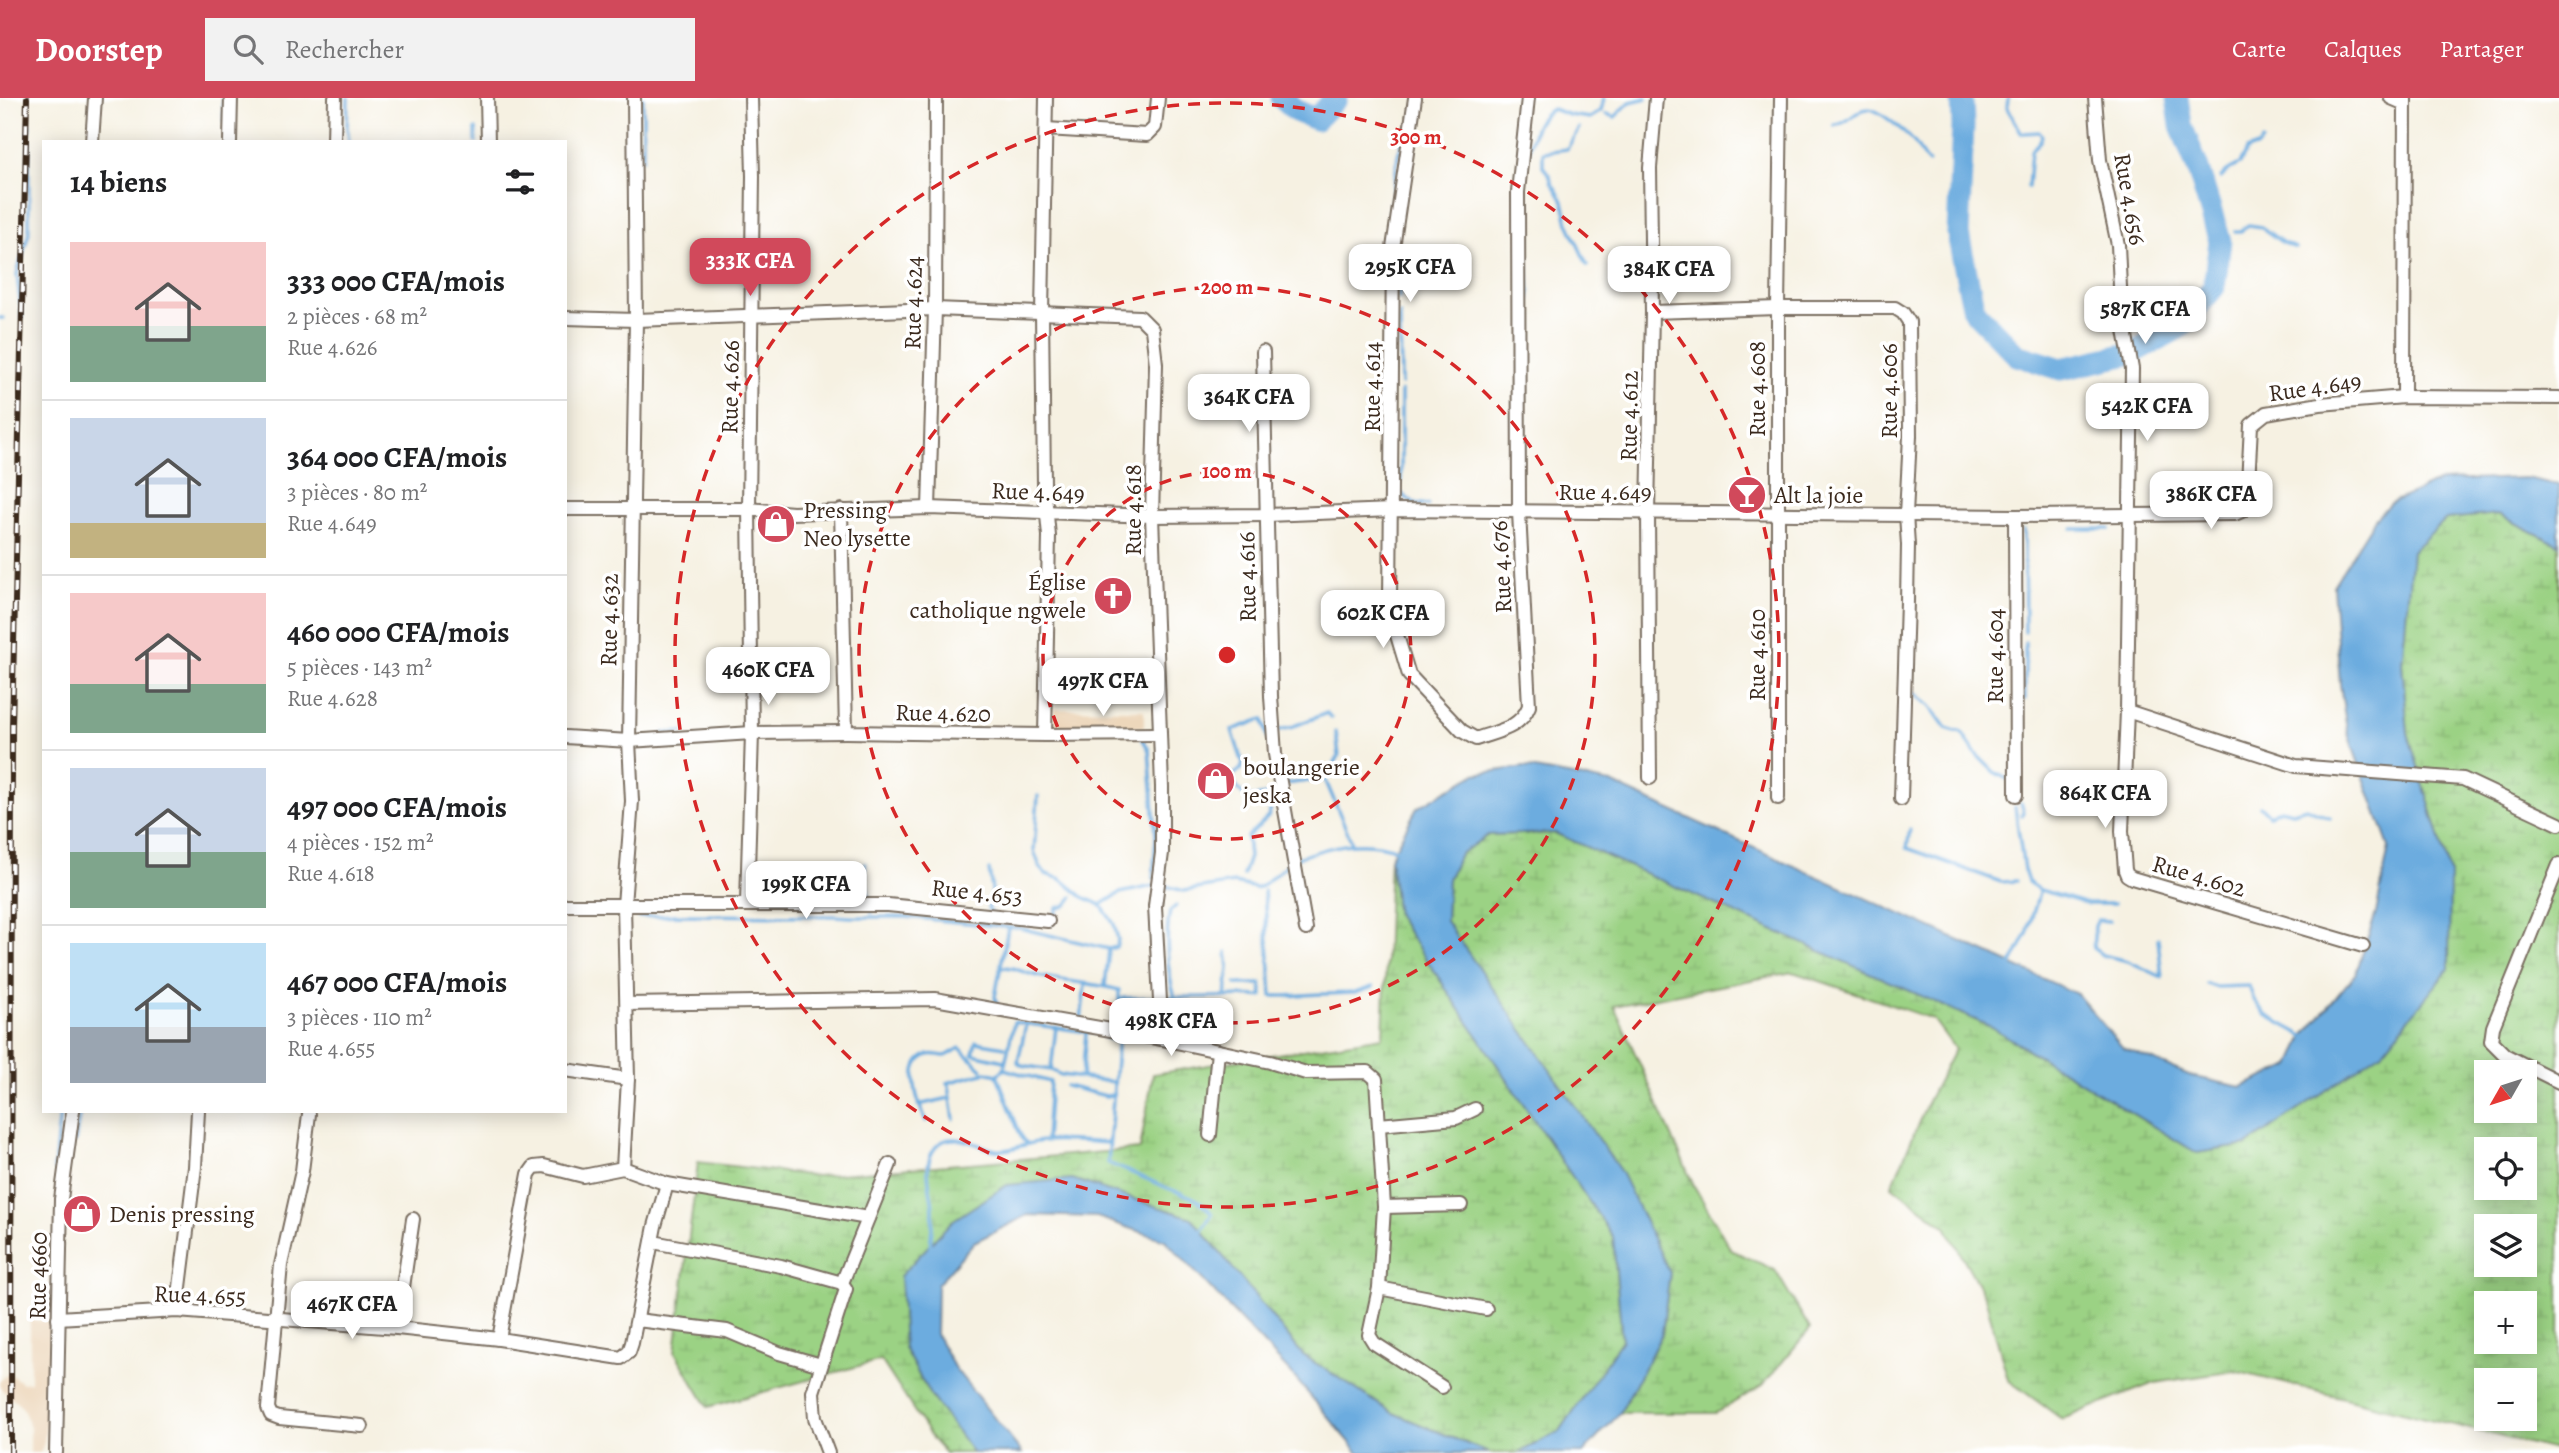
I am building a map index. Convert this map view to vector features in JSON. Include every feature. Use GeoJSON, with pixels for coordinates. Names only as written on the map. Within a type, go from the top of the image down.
{"type":"FeatureCollection","features":[{"type":"Feature","properties":{"kind":"street"},"geometry":{"type":"LineString","coordinates":[[92,140],[95,98]]}},
{"type":"Feature","properties":{"kind":"street"},"geometry":{"type":"LineString","coordinates":[[230,140],[231,98]]}},
{"type":"Feature","properties":{"kind":"street"},"geometry":{"type":"LineString","coordinates":[[334,140],[335,98]]}},
{"type":"Feature","properties":{"kind":"street"},"geometry":{"type":"LineString","coordinates":[[487,98],[488,140]]}},
{"type":"Feature","properties":{"kind":"street","name":"Rue 4.632"},"geometry":{"type":"LineString","coordinates":[[623,1168],[628,1079],[624,905],[632,801],[629,741],[636,320],[634,98]]}},
{"type":"Feature","properties":{"kind":"street","name":"Rue 4.626"},"geometry":{"type":"LineString","coordinates":[[747,904],[752,733],[749,509],[751,98]]}},
{"type":"Feature","properties":{"kind":"street","name":"Rue 4.624"},"geometry":{"type":"LineString","coordinates":[[929,508],[936,98]]}},
{"type":"Feature","properties":{"kind":"street"},"geometry":{"type":"LineString","coordinates":[[1045,735],[1049,536],[1044,484],[1042,313],[1046,98]]}},
{"type":"Feature","properties":{"kind":"street"},"geometry":{"type":"LineString","coordinates":[[1046,128],[1147,135],[1155,127],[1158,98]]}},
{"type":"Feature","properties":{"kind":"street","name":"Rue 4.614"},"geometry":{"type":"LineString","coordinates":[[1392,510],[1393,248],[1415,98]]}},
{"type":"Feature","properties":{"kind":"street","name":"Rue 4.676"},"geometry":{"type":"LineString","coordinates":[[1392,510],[1390,601],[1404,662],[1416,684],[1468,737],[1476,739],[1517,724],[1525,717],[1530,706],[1519,512],[1518,192],[1528,98]]}},
{"type":"Feature","properties":{"kind":"street","name":"Rue 4.612"},"geometry":{"type":"LineString","coordinates":[[1650,778],[1650,168],[1656,98]]}},
{"type":"Feature","properties":{"kind":"street","name":"Rue 4.608"},"geometry":{"type":"LineString","coordinates":[[1778,512],[1781,98]]}},
{"type":"Feature","properties":{"kind":"street","name":"Rue 4.656"},"geometry":{"type":"LineString","coordinates":[[2095,98],[2100,160],[2118,245],[2121,308],[2132,369],[2130,517]]}},
{"type":"Feature","properties":{"kind":"street"},"geometry":{"type":"LineString","coordinates":[[2391,98],[2405,101],[2404,397]]}},
{"type":"Feature","properties":{"kind":"street","name":"Rue 4.606"},"geometry":{"type":"LineString","coordinates":[[1652,312],[1895,308],[1903,313],[1909,322],[1910,449],[1906,514],[1908,545],[1901,799]]}},
{"type":"Feature","properties":{"kind":"street","name":"Rue 4.618"},"geometry":{"type":"LineString","coordinates":[[567,318],[636,320],[934,309],[1140,317],[1152,330],[1156,363],[1152,516],[1162,853],[1155,906],[1162,1040]]}},
{"type":"Feature","properties":{"kind":"street","name":"Rue 4.616"},"geometry":{"type":"LineString","coordinates":[[1263,352],[1271,696],[1275,754],[1306,929]]}},
{"type":"Feature","properties":{"kind":"street","name":"Rue 4.649"},"geometry":{"type":"LineString","coordinates":[[567,509],[749,509],[793,513],[929,508],[1152,516],[1392,510],[2130,517],[2235,514],[2242,511],[2247,504],[2249,432],[2256,419],[2266,413],[2320,404],[2404,397],[2559,398]]}},
{"type":"Feature","properties":{"kind":"street"},"geometry":{"type":"LineString","coordinates":[[841,510],[846,732]]}},
{"type":"Feature","properties":{"kind":"street","name":"Rue 4.610"},"geometry":{"type":"LineString","coordinates":[[1778,512],[1778,798]]}},
{"type":"Feature","properties":{"kind":"street","name":"Rue 4.604"},"geometry":{"type":"LineString","coordinates":[[2015,516],[2016,795]]}},
{"type":"Feature","properties":{"kind":"street","name":"Rue 4.602"},"geometry":{"type":"LineString","coordinates":[[2130,517],[2122,831],[2127,876],[2362,946]]}},
{"type":"Feature","properties":{"kind":"street"},"geometry":{"type":"LineString","coordinates":[[2127,711],[2296,766],[2463,779],[2559,824]]}},
{"type":"Feature","properties":{"kind":"street","name":"Rue 4.620"},"geometry":{"type":"LineString","coordinates":[[567,737],[629,741],[752,733],[1160,734]]}},
{"type":"Feature","properties":{"kind":"street"},"geometry":{"type":"LineString","coordinates":[[2559,865],[2493,1027],[2491,1041],[2505,1055],[2559,1083]]}},
{"type":"Feature","properties":{"kind":"street","name":"Rue 4.653"},"geometry":{"type":"LineString","coordinates":[[567,905],[888,905],[1048,921]]}},
{"type":"Feature","properties":{"kind":"street"},"geometry":{"type":"LineString","coordinates":[[627,1004],[935,999],[1218,1051],[1306,1073],[1368,1072],[1376,1079],[1384,1207],[1379,1288],[1369,1335],[1371,1340],[1442,1387]]}},
{"type":"Feature","properties":{"kind":"street"},"geometry":{"type":"LineString","coordinates":[[1210,1135],[1218,1051]]}},
{"type":"Feature","properties":{"kind":"street"},"geometry":{"type":"LineString","coordinates":[[567,1070],[628,1079]]}},
{"type":"Feature","properties":{"kind":"street"},"geometry":{"type":"LineString","coordinates":[[1379,1125],[1455,1118],[1475,1109]]}},
{"type":"Feature","properties":{"kind":"street","name":"Rue 4660"},"geometry":{"type":"LineString","coordinates":[[54,1450],[61,1199],[73,1113]]}},
{"type":"Feature","properties":{"kind":"street"},"geometry":{"type":"LineString","coordinates":[[177,1311],[195,1167],[198,1113]]}},
{"type":"Feature","properties":{"kind":"street"},"geometry":{"type":"LineString","coordinates":[[309,1114],[302,1171],[281,1265],[268,1408],[271,1415],[279,1418],[362,1426]]}},
{"type":"Feature","properties":{"kind":"street"},"geometry":{"type":"LineString","coordinates":[[842,1283],[890,1164]]}},
{"type":"Feature","properties":{"kind":"street"},"geometry":{"type":"LineString","coordinates":[[499,1339],[529,1174],[534,1167],[544,1166],[583,1176],[623,1168],[667,1184],[868,1218]]}},
{"type":"Feature","properties":{"kind":"street"},"geometry":{"type":"LineString","coordinates":[[667,1184],[637,1320],[727,1331],[779,1353],[821,1365]]}},
{"type":"Feature","properties":{"kind":"street"},"geometry":{"type":"LineString","coordinates":[[1384,1207],[1461,1205]]}},
{"type":"Feature","properties":{"kind":"street"},"geometry":{"type":"LineString","coordinates":[[397,1328],[413,1219]]}},
{"type":"Feature","properties":{"kind":"street"},"geometry":{"type":"LineString","coordinates":[[653,1242],[781,1266],[842,1283],[846,1289],[813,1392],[817,1425],[828,1453]]}},
{"type":"Feature","properties":{"kind":"street"},"geometry":{"type":"LineString","coordinates":[[1379,1288],[1486,1309]]}},
{"type":"Feature","properties":{"kind":"street","name":"Rue 4.655"},"geometry":{"type":"LineString","coordinates":[[58,1318],[177,1311],[397,1328],[499,1339],[621,1358],[629,1352],[637,1320]]}},
{"type":"Feature","properties":{"kind":"shaded area"},"geometry":{"type":"Polygon","coordinates":[[[1054,709],[1144,710],[1144,727],[1054,727],[1054,709]]]}},
{"type":"Feature","properties":{"kind":"shaded area"},"geometry":{"type":"Polygon","coordinates":[[[30,1320],[51,1322],[46,1421],[40,1453],[30,1453],[30,1428],[23,1408],[0,1388],[0,1381],[9,1373],[22,1383],[30,1382],[30,1320]]]}},
{"type":"Feature","properties":{"kind":"green space"},"geometry":{"type":"Polygon","coordinates":[[[2498,514],[2559,545],[2559,1451],[2478,1431],[2537,1431],[2537,1368],[2474,1368],[2474,1430],[2235,1371],[2154,1383],[2062,1419],[2008,1380],[1985,1297],[1946,1227],[1892,1186],[1926,1105],[1955,1049],[1933,1019],[1793,972],[1614,1006],[1693,1184],[1731,1250],[1775,1270],[1810,1329],[1763,1385],[1716,1413],[1620,1413],[1662,1334],[1670,1273],[1446,921],[1448,879],[1460,854],[1488,835],[1555,833],[1991,1027],[2197,1153],[2247,1145],[2450,873],[2408,733],[2402,663],[2412,550],[2446,519],[2498,514]]]}},
{"type":"Feature","properties":{"kind":"green space"},"geometry":{"type":"Polygon","coordinates":[[[1390,858],[1397,916],[1613,1237],[1622,1340],[1560,1431],[1518,1453],[1489,1453],[1393,1413],[1303,1355],[1192,1218],[1072,1179],[952,1221],[904,1348],[930,1395],[973,1453],[945,1453],[933,1440],[881,1360],[708,1407],[675,1352],[698,1162],[816,1176],[1140,1149],[1153,1074],[1383,1037],[1390,858]]]}},
{"type":"Feature","properties":{"kind":"water"},"geometry":{"type":"Polygon","coordinates":[[[2525,478],[2559,485],[2559,545],[2498,514],[2446,519],[2412,551],[2402,663],[2408,733],[2450,873],[2449,969],[2383,1051],[2247,1145],[2197,1153],[1991,1027],[1555,833],[1488,835],[1460,854],[1448,879],[1446,921],[1621,1172],[1670,1273],[1662,1334],[1620,1413],[1583,1453],[1518,1453],[1560,1431],[1622,1340],[1613,1237],[1397,916],[1390,858],[1417,808],[1475,774],[1524,767],[1611,783],[2077,994],[2123,1048],[2194,1077],[2241,1087],[2291,1066],[2304,1036],[2356,973],[2376,913],[2389,847],[2347,731],[2340,684],[2333,586],[2375,519],[2390,503],[2440,481],[2525,478]]]}},
{"type":"Feature","properties":{"kind":"water"},"geometry":{"type":"Polygon","coordinates":[[[1072,1179],[1192,1218],[1303,1355],[1393,1413],[1489,1453],[1359,1453],[1290,1372],[1165,1240],[1097,1217],[1028,1215],[974,1242],[937,1285],[936,1334],[954,1367],[1022,1453],[973,1453],[930,1395],[904,1348],[900,1276],[952,1221],[1007,1185],[1072,1179]]]}},
{"type":"Feature","properties":{"kind":"waterway"},"geometry":{"type":"LineString","coordinates":[[223,98],[224,122]]}},
{"type":"Feature","properties":{"kind":"waterway"},"geometry":{"type":"LineString","coordinates":[[347,130],[348,98]]}},
{"type":"Feature","properties":{"kind":"waterway"},"geometry":{"type":"LineString","coordinates":[[643,98],[643,158]]}},
{"type":"Feature","properties":{"kind":"waterway"},"geometry":{"type":"LineString","coordinates":[[1282,98],[1296,111],[1316,119],[1336,98]]}},
{"type":"Feature","properties":{"kind":"waterway"},"geometry":{"type":"LineString","coordinates":[[1527,158],[1535,129],[1547,112],[1553,109],[1590,118],[1601,111],[1604,98]]}},
{"type":"Feature","properties":{"kind":"waterway"},"geometry":{"type":"LineString","coordinates":[[1606,114],[1615,117],[1630,102],[1647,98]]}},
{"type":"Feature","properties":{"kind":"waterway"},"geometry":{"type":"LineString","coordinates":[[1962,98],[1958,234],[1974,311],[2017,355],[2061,369],[2133,353],[2182,326],[2214,287],[2220,241],[2181,125],[2177,98]]}},
{"type":"Feature","properties":{"kind":"waterway"},"geometry":{"type":"LineString","coordinates":[[2008,98],[2007,108],[2022,133],[2040,132],[2042,136],[2031,151],[2028,187]]}},
{"type":"Feature","properties":{"kind":"waterway"},"geometry":{"type":"LineString","coordinates":[[1834,125],[1863,110],[1873,110],[1904,132],[1929,163]]}},
{"type":"Feature","properties":{"kind":"waterway"},"geometry":{"type":"LineString","coordinates":[[22,317],[17,274],[29,233],[29,125]]}},
{"type":"Feature","properties":{"kind":"waterway"},"geometry":{"type":"LineString","coordinates":[[1579,128],[1567,149],[1543,152],[1543,167],[1563,201],[1568,223],[1587,265]]}},
{"type":"Feature","properties":{"kind":"waterway"},"geometry":{"type":"LineString","coordinates":[[476,129],[476,140]]}},
{"type":"Feature","properties":{"kind":"waterway"},"geometry":{"type":"LineString","coordinates":[[348,131],[349,140]]}},
{"type":"Feature","properties":{"kind":"waterway"},"geometry":{"type":"LineString","coordinates":[[1389,219],[1398,155],[1404,135]]}},
{"type":"Feature","properties":{"kind":"waterway"},"geometry":{"type":"LineString","coordinates":[[2221,178],[2240,164],[2247,150],[2258,146],[2262,141]]}},
{"type":"Feature","properties":{"kind":"waterway"},"geometry":{"type":"LineString","coordinates":[[1524,196],[1529,228],[1527,246]]}},
{"type":"Feature","properties":{"kind":"waterway"},"geometry":{"type":"LineString","coordinates":[[2235,231],[2241,231],[2248,225],[2261,227],[2283,243],[2296,248]]}},
{"type":"Feature","properties":{"kind":"waterway"},"geometry":{"type":"LineString","coordinates":[[1526,249],[1528,269]]}},
{"type":"Feature","properties":{"kind":"waterway"},"geometry":{"type":"LineString","coordinates":[[1528,272],[1529,288]]}},
{"type":"Feature","properties":{"kind":"waterway"},"geometry":{"type":"LineString","coordinates":[[1399,282],[1399,298]]}},
{"type":"Feature","properties":{"kind":"waterway"},"geometry":{"type":"LineString","coordinates":[[1526,313],[1530,291]]}},
{"type":"Feature","properties":{"kind":"waterway"},"geometry":{"type":"LineString","coordinates":[[1400,315],[1401,384]]}},
{"type":"Feature","properties":{"kind":"waterway"},"geometry":{"type":"LineString","coordinates":[[1401,391],[1401,482],[1396,486],[1397,490],[1413,503],[1428,505]]}},
{"type":"Feature","properties":{"kind":"waterway"},"geometry":{"type":"LineString","coordinates":[[2073,529],[2110,529]]}},
{"type":"Feature","properties":{"kind":"waterway"},"geometry":{"type":"LineString","coordinates":[[2024,530],[2025,632]]}},
{"type":"Feature","properties":{"kind":"waterway"},"geometry":{"type":"LineString","coordinates":[[2025,642],[2025,699]]}},
{"type":"Feature","properties":{"kind":"waterway"},"geometry":{"type":"LineString","coordinates":[[1908,688],[1930,706],[1946,728],[1962,733],[1975,753],[1994,772],[2014,783]]}},
{"type":"Feature","properties":{"kind":"waterway"},"geometry":{"type":"LineString","coordinates":[[1294,726],[1327,713],[1331,718]]}},
{"type":"Feature","properties":{"kind":"waterway"},"geometry":{"type":"LineString","coordinates":[[1243,875],[1249,857],[1247,837],[1268,817],[1271,808],[1268,795],[1246,798],[1231,781],[1230,778],[1243,764],[1232,730],[1263,719],[1268,739]]}},
{"type":"Feature","properties":{"kind":"waterway"},"geometry":{"type":"LineString","coordinates":[[1280,730],[1293,727]]}},
{"type":"Feature","properties":{"kind":"waterway"},"geometry":{"type":"LineString","coordinates":[[663,733],[683,732]]}},
{"type":"Feature","properties":{"kind":"waterway"},"geometry":{"type":"LineString","coordinates":[[1284,784],[1325,779],[1339,756],[1336,732]]}},
{"type":"Feature","properties":{"kind":"waterway"},"geometry":{"type":"LineString","coordinates":[[1142,738],[1149,750],[1156,837],[1153,879]]}},
{"type":"Feature","properties":{"kind":"waterway"},"geometry":{"type":"LineString","coordinates":[[1325,779],[1352,843]]}},
{"type":"Feature","properties":{"kind":"waterway"},"geometry":{"type":"LineString","coordinates":[[1038,796],[1034,851],[1040,867],[1046,874],[1061,879],[1083,897],[1101,905],[1114,924],[1118,940],[1116,947],[1109,949],[1105,986]]}},
{"type":"Feature","properties":{"kind":"waterway"},"geometry":{"type":"LineString","coordinates":[[2021,803],[2024,812],[2022,816]]}},
{"type":"Feature","properties":{"kind":"waterway"},"geometry":{"type":"LineString","coordinates":[[2260,806],[2269,815],[2280,809],[2293,812],[2306,808],[2330,818]]}},
{"type":"Feature","properties":{"kind":"waterway"},"geometry":{"type":"LineString","coordinates":[[2015,807],[2028,882],[2040,890],[2088,904],[2114,904]]}},
{"type":"Feature","properties":{"kind":"waterway"},"geometry":{"type":"LineString","coordinates":[[1910,829],[1907,848],[2001,882],[2016,881]]}},
{"type":"Feature","properties":{"kind":"waterway"},"geometry":{"type":"LineString","coordinates":[[1297,858],[1322,850],[1359,844],[1398,850]]}},
{"type":"Feature","properties":{"kind":"waterway"},"geometry":{"type":"LineString","coordinates":[[1162,885],[1184,891],[1234,883],[1256,888],[1290,862]]}},
{"type":"Feature","properties":{"kind":"waterway"},"geometry":{"type":"LineString","coordinates":[[865,864],[872,912]]}},
{"type":"Feature","properties":{"kind":"waterway"},"geometry":{"type":"LineString","coordinates":[[989,870],[992,890],[988,909],[991,912]]}},
{"type":"Feature","properties":{"kind":"waterway"},"geometry":{"type":"LineString","coordinates":[[1101,905],[1120,893],[1154,886]]}},
{"type":"Feature","properties":{"kind":"waterway"},"geometry":{"type":"LineString","coordinates":[[2009,969],[2027,934],[2040,890]]}},
{"type":"Feature","properties":{"kind":"waterway"},"geometry":{"type":"LineString","coordinates":[[1264,891],[1272,996],[1282,996]]}},
{"type":"Feature","properties":{"kind":"waterway"},"geometry":{"type":"LineString","coordinates":[[1051,924],[1057,908],[1065,906],[1073,897]]}},
{"type":"Feature","properties":{"kind":"waterway"},"geometry":{"type":"LineString","coordinates":[[1175,997],[1167,943],[1170,911],[1176,906]]}},
{"type":"Feature","properties":{"kind":"waterway"},"geometry":{"type":"LineString","coordinates":[[639,917],[833,916]]}},
{"type":"Feature","properties":{"kind":"waterway"},"geometry":{"type":"LineString","coordinates":[[834,916],[852,917]]}},
{"type":"Feature","properties":{"kind":"waterway"},"geometry":{"type":"LineString","coordinates":[[854,917],[905,917],[1019,928],[1109,949]]}},
{"type":"Feature","properties":{"kind":"waterway"},"geometry":{"type":"LineString","coordinates":[[2101,954],[2093,948],[2095,926],[2098,920],[2109,921]]}},
{"type":"Feature","properties":{"kind":"waterway"},"geometry":{"type":"LineString","coordinates":[[997,1006],[995,997],[1008,928]]}},
{"type":"Feature","properties":{"kind":"waterway"},"geometry":{"type":"LineString","coordinates":[[2102,955],[2128,961],[2162,977],[2158,939]]}},
{"type":"Feature","properties":{"kind":"waterway"},"geometry":{"type":"LineString","coordinates":[[1226,997],[1229,968],[1227,952]]}},
{"type":"Feature","properties":{"kind":"waterway"},"geometry":{"type":"LineString","coordinates":[[1001,968],[1119,990],[1119,1028]]}},
{"type":"Feature","properties":{"kind":"waterway"},"geometry":{"type":"LineString","coordinates":[[1081,1020],[1085,984]]}},
{"type":"Feature","properties":{"kind":"waterway"},"geometry":{"type":"LineString","coordinates":[[1119,1001],[1124,998],[1262,996],[1261,984],[1236,984]]}},
{"type":"Feature","properties":{"kind":"waterway"},"geometry":{"type":"LineString","coordinates":[[2207,984],[2215,987],[2249,986],[2254,1000],[2266,1015],[2304,1036]]}},
{"type":"Feature","properties":{"kind":"waterway"},"geometry":{"type":"LineString","coordinates":[[1323,994],[1355,993],[1373,987]]}},
{"type":"Feature","properties":{"kind":"waterway"},"geometry":{"type":"LineString","coordinates":[[1284,996],[1321,994]]}},
{"type":"Feature","properties":{"kind":"waterway"},"geometry":{"type":"LineString","coordinates":[[997,1075],[1004,1069],[1014,1022],[1095,1033],[1116,1041]]}},
{"type":"Feature","properties":{"kind":"waterway"},"geometry":{"type":"LineString","coordinates":[[1026,1024],[1018,1062],[1021,1065],[1051,1070],[1061,1075],[1113,1082]]}},
{"type":"Feature","properties":{"kind":"waterway"},"geometry":{"type":"LineString","coordinates":[[1051,1070],[1056,1027]]}},
{"type":"Feature","properties":{"kind":"waterway"},"geometry":{"type":"LineString","coordinates":[[1082,1076],[1086,1033]]}},
{"type":"Feature","properties":{"kind":"waterway"},"geometry":{"type":"LineString","coordinates":[[1118,1035],[1108,1163],[1201,1203],[1212,1214],[1200,1234]]}},
{"type":"Feature","properties":{"kind":"waterway"},"geometry":{"type":"LineString","coordinates":[[1004,1061],[973,1054],[976,1042],[1005,1047]]}},
{"type":"Feature","properties":{"kind":"waterway"},"geometry":{"type":"LineString","coordinates":[[926,1121],[915,1086],[916,1067],[920,1060],[930,1054],[947,1055],[960,1048],[982,1069]]}},
{"type":"Feature","properties":{"kind":"waterway"},"geometry":{"type":"LineString","coordinates":[[1004,1069],[1050,1082],[1046,1140]]}},
{"type":"Feature","properties":{"kind":"waterway"},"geometry":{"type":"LineString","coordinates":[[947,1083],[986,1072],[997,1075]]}},
{"type":"Feature","properties":{"kind":"waterway"},"geometry":{"type":"LineString","coordinates":[[997,1075],[1022,1139],[1027,1143]]}},
{"type":"Feature","properties":{"kind":"waterway"},"geometry":{"type":"LineString","coordinates":[[949,1085],[954,1119]]}},
{"type":"Feature","properties":{"kind":"waterway"},"geometry":{"type":"LineString","coordinates":[[1066,1086],[1106,1096],[1113,1095]]}},
{"type":"Feature","properties":{"kind":"waterway"},"geometry":{"type":"LineString","coordinates":[[918,1105],[950,1098]]}},
{"type":"Feature","properties":{"kind":"waterway"},"geometry":{"type":"LineString","coordinates":[[54,1169],[60,1113]]}},
{"type":"Feature","properties":{"kind":"waterway"},"geometry":{"type":"LineString","coordinates":[[75,1142],[80,1113]]}},
{"type":"Feature","properties":{"kind":"waterway"},"geometry":{"type":"LineString","coordinates":[[930,1248],[933,1210],[928,1170],[931,1155],[941,1142],[948,1139],[964,1140],[996,1150],[1043,1141],[1108,1143]]}},
{"type":"Feature","properties":{"kind":"railway"},"geometry":{"type":"LineString","coordinates":[[11,1453],[12,727],[27,98]]}},
{"type":"Feature","properties":{"kind":"place","name":"Alt la joie"},"geometry":{"type":"Point","coordinates":[1747,495]}},
{"type":"Feature","properties":{"kind":"place","name":"Pressing Neo lysette"},"geometry":{"type":"Point","coordinates":[776,524]}},
{"type":"Feature","properties":{"kind":"place","name":"Église catholique ngwele"},"geometry":{"type":"Point","coordinates":[1113,596]}},
{"type":"Feature","properties":{"kind":"place","name":"boulangerie jeska"},"geometry":{"type":"Point","coordinates":[1216,781]}},
{"type":"Feature","properties":{"kind":"place","name":"Denis pressing"},"geometry":{"type":"Point","coordinates":[82,1214]}}]}
